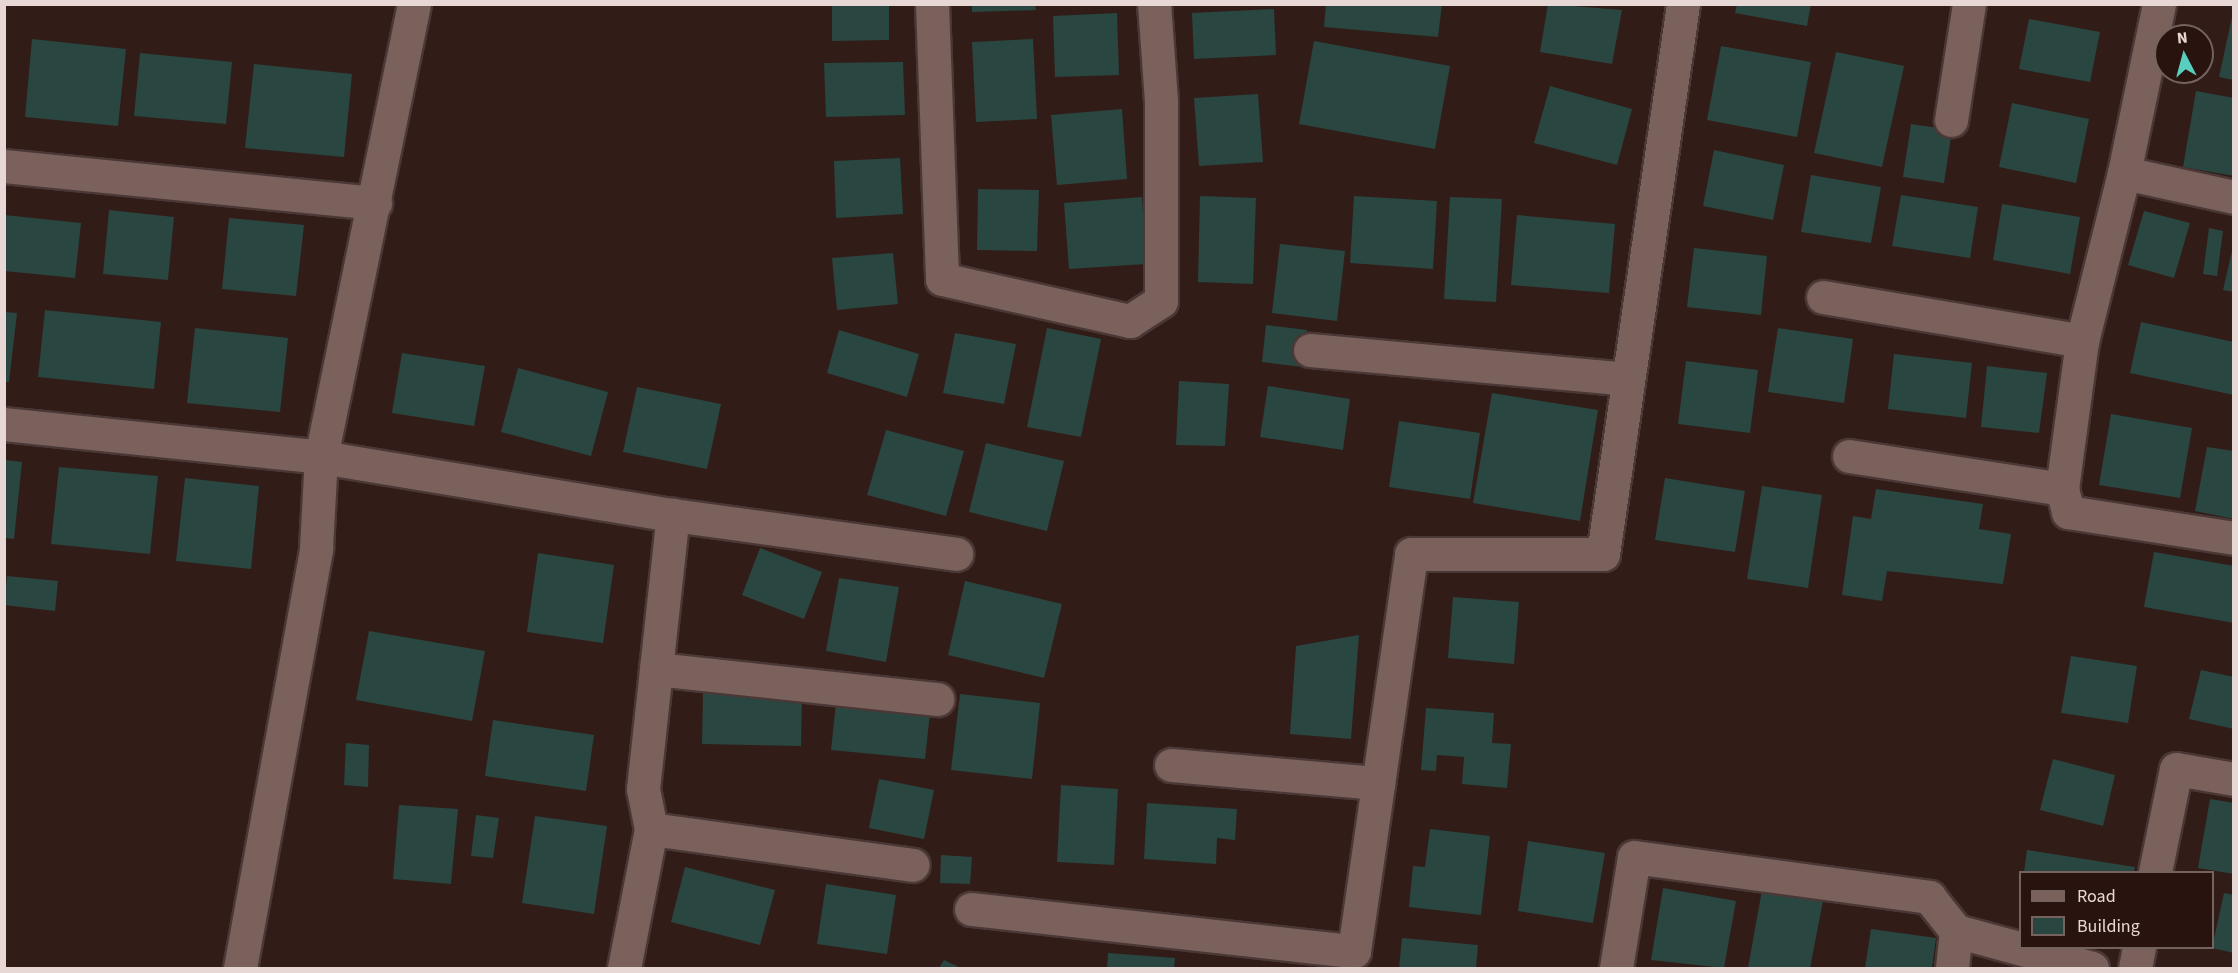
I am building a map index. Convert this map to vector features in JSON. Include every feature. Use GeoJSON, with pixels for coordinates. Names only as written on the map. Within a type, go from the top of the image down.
{"type":"FeatureCollection","features":[{"type":"Feature","properties":{"kind":"street"},"geometry":{"type":"LineString","coordinates":[[240,969],[316,548],[321,457],[375,203],[414,4]]}},
{"type":"Feature","properties":{"kind":"street"},"geometry":{"type":"LineString","coordinates":[[933,4],[942,279],[1130,321],[1161,301],[1161,101],[1154,4]]}},
{"type":"Feature","properties":{"kind":"street"},"geometry":{"type":"LineString","coordinates":[[971,909],[1354,960],[1411,554],[1603,554],[1683,4]]}},
{"type":"Feature","properties":{"kind":"street"},"geometry":{"type":"LineString","coordinates":[[1951,120],[1969,4]]}},
{"type":"Feature","properties":{"kind":"street"},"geometry":{"type":"LineString","coordinates":[[2158,4],[2124,172],[2082,341],[2062,489],[2067,512],[2234,538]]}},
{"type":"Feature","properties":{"kind":"street"},"geometry":{"type":"LineString","coordinates":[[4,166],[375,203]]}},
{"type":"Feature","properties":{"kind":"street"},"geometry":{"type":"LineString","coordinates":[[2124,172],[2234,197]]}},
{"type":"Feature","properties":{"kind":"street"},"geometry":{"type":"LineString","coordinates":[[1823,297],[2082,341]]}},
{"type":"Feature","properties":{"kind":"street"},"geometry":{"type":"LineString","coordinates":[[1310,350],[1628,379]]}},
{"type":"Feature","properties":{"kind":"street"},"geometry":{"type":"LineString","coordinates":[[4,424],[321,457],[674,515],[956,554]]}},
{"type":"Feature","properties":{"kind":"street"},"geometry":{"type":"LineString","coordinates":[[1850,456],[2062,489]]}},
{"type":"Feature","properties":{"kind":"street"},"geometry":{"type":"LineString","coordinates":[[624,969],[651,829],[643,789],[674,515]]}},
{"type":"Feature","properties":{"kind":"street"},"geometry":{"type":"LineString","coordinates":[[656,669],[937,699]]}},
{"type":"Feature","properties":{"kind":"street"},"geometry":{"type":"LineString","coordinates":[[1171,765],[1378,783]]}},
{"type":"Feature","properties":{"kind":"street"},"geometry":{"type":"LineString","coordinates":[[2155,871],[2176,769],[2234,779]]}},
{"type":"Feature","properties":{"kind":"street"},"geometry":{"type":"LineString","coordinates":[[651,829],[913,865]]}},
{"type":"Feature","properties":{"kind":"street"},"geometry":{"type":"LineString","coordinates":[[1616,969],[1634,857],[1929,897],[1956,931],[2019,949]]}},
{"type":"Feature","properties":{"kind":"street"},"geometry":{"type":"LineString","coordinates":[[1952,969],[1956,931]]}},
{"type":"Feature","properties":{"kind":"street"},"geometry":{"type":"LineString","coordinates":[[2020,949],[2092,969]]}},
{"type":"Feature","properties":{"kind":"street"},"geometry":{"type":"LineString","coordinates":[[2135,969],[2139,949]]}},
{"type":"Feature","properties":{"kind":"building"},"geometry":{"type":"Polygon","coordinates":[[[832,4],[889,4],[889,40],[832,41],[832,4]]]}},
{"type":"Feature","properties":{"kind":"building"},"geometry":{"type":"Polygon","coordinates":[[[972,4],[1035,4],[1036,10],[972,12],[972,4]]]}},
{"type":"Feature","properties":{"kind":"building"},"geometry":{"type":"Polygon","coordinates":[[[1326,4],[1442,4],[1438,37],[1324,27],[1326,4]]]}},
{"type":"Feature","properties":{"kind":"building"},"geometry":{"type":"Polygon","coordinates":[[[1548,4],[1622,10],[1612,64],[1540,52],[1548,4]]]}},
{"type":"Feature","properties":{"kind":"building"},"geometry":{"type":"Polygon","coordinates":[[[1737,4],[1811,4],[1807,26],[1735,13],[1737,4]]]}},
{"type":"Feature","properties":{"kind":"building"},"geometry":{"type":"Polygon","coordinates":[[[2234,8],[2234,80],[2219,77],[2234,8]]]}},
{"type":"Feature","properties":{"kind":"building"},"geometry":{"type":"Polygon","coordinates":[[[1274,9],[1276,55],[1194,59],[1192,13],[1274,9]]]}},
{"type":"Feature","properties":{"kind":"building"},"geometry":{"type":"Polygon","coordinates":[[[1117,13],[1119,75],[1055,77],[1053,16],[1117,13]]]}},
{"type":"Feature","properties":{"kind":"building"},"geometry":{"type":"Polygon","coordinates":[[[2029,19],[2100,32],[2090,82],[2019,69],[2029,19]]]}},
{"type":"Feature","properties":{"kind":"building"},"geometry":{"type":"Polygon","coordinates":[[[32,39],[126,49],[118,126],[25,117],[32,39]]]}},
{"type":"Feature","properties":{"kind":"building"},"geometry":{"type":"Polygon","coordinates":[[[1033,39],[1037,119],[976,122],[972,42],[1033,39]]]}},
{"type":"Feature","properties":{"kind":"building"},"geometry":{"type":"Polygon","coordinates":[[[1314,41],[1450,66],[1435,149],[1299,124],[1314,41]]]}},
{"type":"Feature","properties":{"kind":"building"},"geometry":{"type":"Polygon","coordinates":[[[1721,46],[1811,62],[1797,137],[1707,120],[1721,46]]]}},
{"type":"Feature","properties":{"kind":"building"},"geometry":{"type":"Polygon","coordinates":[[[1836,52],[1904,66],[1882,167],[1814,153],[1836,52]]]}},
{"type":"Feature","properties":{"kind":"building"},"geometry":{"type":"Polygon","coordinates":[[[140,53],[232,62],[226,124],[134,116],[140,53]]]}},
{"type":"Feature","properties":{"kind":"building"},"geometry":{"type":"Polygon","coordinates":[[[903,62],[905,115],[826,117],[824,63],[903,62]]]}},
{"type":"Feature","properties":{"kind":"building"},"geometry":{"type":"Polygon","coordinates":[[[254,64],[352,74],[344,157],[245,148],[254,64]]]}},
{"type":"Feature","properties":{"kind":"building"},"geometry":{"type":"Polygon","coordinates":[[[1550,86],[1632,109],[1617,165],[1534,143],[1550,86]]]}},
{"type":"Feature","properties":{"kind":"building"},"geometry":{"type":"Polygon","coordinates":[[[2196,91],[2234,98],[2234,176],[2183,167],[2196,91]]]}},
{"type":"Feature","properties":{"kind":"building"},"geometry":{"type":"Polygon","coordinates":[[[1258,94],[1263,162],[1199,166],[1194,98],[1258,94]]]}},
{"type":"Feature","properties":{"kind":"building"},"geometry":{"type":"Polygon","coordinates":[[[2012,103],[2089,119],[2076,183],[1999,167],[2012,103]]]}},
{"type":"Feature","properties":{"kind":"building"},"geometry":{"type":"Polygon","coordinates":[[[1122,109],[1127,179],[1057,185],[1051,115],[1122,109]]]}},
{"type":"Feature","properties":{"kind":"building"},"geometry":{"type":"Polygon","coordinates":[[[1911,124],[1952,130],[1944,183],[1903,177],[1911,124]]]}},
{"type":"Feature","properties":{"kind":"building"},"geometry":{"type":"Polygon","coordinates":[[[1714,150],[1784,165],[1773,220],[1703,206],[1714,150]]]}},
{"type":"Feature","properties":{"kind":"building"},"geometry":{"type":"Polygon","coordinates":[[[900,158],[903,214],[836,218],[834,161],[900,158]]]}},
{"type":"Feature","properties":{"kind":"building"},"geometry":{"type":"Polygon","coordinates":[[[1811,175],[1881,187],[1871,243],[1801,232],[1811,175]]]}},
{"type":"Feature","properties":{"kind":"building"},"geometry":{"type":"Polygon","coordinates":[[[978,189],[1039,190],[1037,251],[977,250],[978,189]]]}},
{"type":"Feature","properties":{"kind":"building"},"geometry":{"type":"Polygon","coordinates":[[[1901,195],[1978,207],[1970,258],[1892,246],[1901,195]]]}},
{"type":"Feature","properties":{"kind":"building"},"geometry":{"type":"Polygon","coordinates":[[[1200,196],[1256,198],[1253,284],[1198,282],[1200,196]]]}},
{"type":"Feature","properties":{"kind":"building"},"geometry":{"type":"Polygon","coordinates":[[[1354,196],[1437,201],[1433,269],[1350,263],[1354,196]]]}},
{"type":"Feature","properties":{"kind":"building"},"geometry":{"type":"Polygon","coordinates":[[[1142,197],[1146,264],[1069,269],[1064,203],[1142,197]]]}},
{"type":"Feature","properties":{"kind":"building"},"geometry":{"type":"Polygon","coordinates":[[[1450,197],[1502,199],[1496,302],[1444,299],[1450,197]]]}},
{"type":"Feature","properties":{"kind":"building"},"geometry":{"type":"Polygon","coordinates":[[[2002,204],[2080,217],[2070,274],[1993,260],[2002,204]]]}},
{"type":"Feature","properties":{"kind":"building"},"geometry":{"type":"Polygon","coordinates":[[[109,210],[174,217],[168,280],[103,274],[109,210]]]}},
{"type":"Feature","properties":{"kind":"building"},"geometry":{"type":"Polygon","coordinates":[[[2144,211],[2190,223],[2174,278],[2128,265],[2144,211]]]}},
{"type":"Feature","properties":{"kind":"building"},"geometry":{"type":"Polygon","coordinates":[[[4,215],[81,223],[75,278],[4,271],[4,215]]]}},
{"type":"Feature","properties":{"kind":"building"},"geometry":{"type":"Polygon","coordinates":[[[1517,215],[1615,224],[1609,293],[1511,285],[1517,215]]]}},
{"type":"Feature","properties":{"kind":"building"},"geometry":{"type":"Polygon","coordinates":[[[229,218],[304,225],[296,296],[222,289],[229,218]]]}},
{"type":"Feature","properties":{"kind":"building"},"geometry":{"type":"Polygon","coordinates":[[[2209,228],[2223,231],[2217,276],[2203,274],[2209,228]]]}},
{"type":"Feature","properties":{"kind":"building"},"geometry":{"type":"Polygon","coordinates":[[[2234,242],[2234,292],[2223,290],[2234,242]]]}},
{"type":"Feature","properties":{"kind":"building"},"geometry":{"type":"Polygon","coordinates":[[[1280,244],[1345,251],[1337,321],[1272,313],[1280,244]]]}},
{"type":"Feature","properties":{"kind":"building"},"geometry":{"type":"Polygon","coordinates":[[[1694,248],[1767,256],[1761,315],[1687,307],[1694,248]]]}},
{"type":"Feature","properties":{"kind":"building"},"geometry":{"type":"Polygon","coordinates":[[[893,253],[898,304],[837,310],[832,258],[893,253]]]}},
{"type":"Feature","properties":{"kind":"building"},"geometry":{"type":"Polygon","coordinates":[[[45,310],[161,322],[154,389],[38,377],[45,310]]]}},
{"type":"Feature","properties":{"kind":"building"},"geometry":{"type":"Polygon","coordinates":[[[4,312],[17,313],[9,382],[4,382],[4,312]]]}},
{"type":"Feature","properties":{"kind":"building"},"geometry":{"type":"Polygon","coordinates":[[[2141,322],[2234,342],[2234,395],[2130,373],[2141,322]]]}},
{"type":"Feature","properties":{"kind":"building"},"geometry":{"type":"Polygon","coordinates":[[[1266,325],[1307,330],[1302,367],[1262,362],[1266,325]]]}},
{"type":"Feature","properties":{"kind":"building"},"geometry":{"type":"Polygon","coordinates":[[[195,328],[288,338],[280,412],[187,403],[195,328]]]}},
{"type":"Feature","properties":{"kind":"building"},"geometry":{"type":"Polygon","coordinates":[[[1047,328],[1101,339],[1081,437],[1027,427],[1047,328]]]}},
{"type":"Feature","properties":{"kind":"building"},"geometry":{"type":"Polygon","coordinates":[[[1778,328],[1853,339],[1844,403],[1768,392],[1778,328]]]}},
{"type":"Feature","properties":{"kind":"building"},"geometry":{"type":"Polygon","coordinates":[[[839,330],[919,354],[907,397],[827,373],[839,330]]]}},
{"type":"Feature","properties":{"kind":"building"},"geometry":{"type":"Polygon","coordinates":[[[955,333],[1016,344],[1004,404],[943,393],[955,333]]]}},
{"type":"Feature","properties":{"kind":"building"},"geometry":{"type":"Polygon","coordinates":[[[402,353],[485,366],[474,426],[392,413],[402,353]]]}},
{"type":"Feature","properties":{"kind":"building"},"geometry":{"type":"Polygon","coordinates":[[[1894,354],[1972,363],[1966,418],[1888,409],[1894,354]]]}},
{"type":"Feature","properties":{"kind":"building"},"geometry":{"type":"Polygon","coordinates":[[[1686,361],[1758,370],[1750,433],[1678,424],[1686,361]]]}},
{"type":"Feature","properties":{"kind":"building"},"geometry":{"type":"Polygon","coordinates":[[[1987,366],[2047,373],[2039,433],[1981,427],[1987,366]]]}},
{"type":"Feature","properties":{"kind":"building"},"geometry":{"type":"Polygon","coordinates":[[[518,368],[608,392],[591,456],[501,432],[518,368]]]}},
{"type":"Feature","properties":{"kind":"building"},"geometry":{"type":"Polygon","coordinates":[[[1179,381],[1229,384],[1225,446],[1176,445],[1179,381]]]}},
{"type":"Feature","properties":{"kind":"building"},"geometry":{"type":"Polygon","coordinates":[[[1268,386],[1350,399],[1343,450],[1260,437],[1268,386]]]}},
{"type":"Feature","properties":{"kind":"building"},"geometry":{"type":"Polygon","coordinates":[[[637,387],[721,404],[707,469],[623,452],[637,387]]]}},
{"type":"Feature","properties":{"kind":"building"},"geometry":{"type":"Polygon","coordinates":[[[1492,393],[1598,410],[1580,521],[1473,503],[1492,393]]]}},
{"type":"Feature","properties":{"kind":"building"},"geometry":{"type":"Polygon","coordinates":[[[2111,414],[2192,428],[2180,498],[2099,485],[2111,414]]]}},
{"type":"Feature","properties":{"kind":"building"},"geometry":{"type":"Polygon","coordinates":[[[1399,421],[1480,433],[1470,499],[1389,487],[1399,421]]]}},
{"type":"Feature","properties":{"kind":"building"},"geometry":{"type":"Polygon","coordinates":[[[886,430],[964,451],[946,516],[867,495],[886,430]]]}},
{"type":"Feature","properties":{"kind":"building"},"geometry":{"type":"Polygon","coordinates":[[[986,443],[1064,461],[1047,531],[969,512],[986,443]]]}},
{"type":"Feature","properties":{"kind":"building"},"geometry":{"type":"Polygon","coordinates":[[[2207,447],[2234,451],[2234,519],[2195,511],[2207,447]]]}},
{"type":"Feature","properties":{"kind":"building"},"geometry":{"type":"Polygon","coordinates":[[[5,460],[22,462],[14,539],[5,538],[5,460]]]}},
{"type":"Feature","properties":{"kind":"building"},"geometry":{"type":"Polygon","coordinates":[[[59,467],[158,476],[150,554],[51,544],[59,467]]]}},
{"type":"Feature","properties":{"kind":"building"},"geometry":{"type":"Polygon","coordinates":[[[185,478],[259,486],[251,569],[176,561],[185,478]]]}},
{"type":"Feature","properties":{"kind":"building"},"geometry":{"type":"Polygon","coordinates":[[[1665,478],[1745,491],[1735,552],[1655,540],[1665,478]]]}},
{"type":"Feature","properties":{"kind":"building"},"geometry":{"type":"Polygon","coordinates":[[[1762,486],[1822,495],[1808,588],[1747,579],[1762,486]]]}},
{"type":"Feature","properties":{"kind":"building"},"geometry":{"type":"Polygon","coordinates":[[[1876,489],[1983,504],[1979,529],[2011,534],[2003,584],[1887,571],[1882,601],[1842,595],[1853,516],[1871,519],[1876,489]]]}},
{"type":"Feature","properties":{"kind":"building"},"geometry":{"type":"Polygon","coordinates":[[[760,548],[822,572],[804,619],[742,595],[760,548]]]}},
{"type":"Feature","properties":{"kind":"building"},"geometry":{"type":"Polygon","coordinates":[[[2154,552],[2234,566],[2234,623],[2144,607],[2154,552]]]}},
{"type":"Feature","properties":{"kind":"building"},"geometry":{"type":"Polygon","coordinates":[[[538,553],[614,565],[603,643],[527,632],[538,553]]]}},
{"type":"Feature","properties":{"kind":"building"},"geometry":{"type":"Polygon","coordinates":[[[7,576],[58,581],[55,611],[4,605],[7,576]]]}},
{"type":"Feature","properties":{"kind":"building"},"geometry":{"type":"Polygon","coordinates":[[[839,578],[899,587],[886,662],[826,651],[839,578]]]}},
{"type":"Feature","properties":{"kind":"building"},"geometry":{"type":"Polygon","coordinates":[[[965,581],[1062,604],[1044,678],[948,655],[965,581]]]}},
{"type":"Feature","properties":{"kind":"building"},"geometry":{"type":"Polygon","coordinates":[[[1453,597],[1519,602],[1514,664],[1448,658],[1453,597]]]}},
{"type":"Feature","properties":{"kind":"building"},"geometry":{"type":"Polygon","coordinates":[[[369,631],[485,651],[472,721],[356,700],[369,631]]]}},
{"type":"Feature","properties":{"kind":"building"},"geometry":{"type":"Polygon","coordinates":[[[1359,635],[1351,739],[1290,734],[1296,646],[1359,635]]]}},
{"type":"Feature","properties":{"kind":"building"},"geometry":{"type":"Polygon","coordinates":[[[2071,656],[2137,666],[2128,723],[2061,713],[2071,656]]]}},
{"type":"Feature","properties":{"kind":"building"},"geometry":{"type":"Polygon","coordinates":[[[2201,670],[2234,677],[2234,729],[2189,719],[2201,670]]]}},
{"type":"Feature","properties":{"kind":"building"},"geometry":{"type":"Polygon","coordinates":[[[703,693],[802,695],[801,746],[702,744],[703,693]]]}},
{"type":"Feature","properties":{"kind":"building"},"geometry":{"type":"Polygon","coordinates":[[[960,694],[1040,703],[1032,779],[951,770],[960,694]]]}},
{"type":"Feature","properties":{"kind":"building"},"geometry":{"type":"Polygon","coordinates":[[[836,703],[930,713],[925,759],[831,750],[836,703]]]}},
{"type":"Feature","properties":{"kind":"building"},"geometry":{"type":"Polygon","coordinates":[[[1426,708],[1494,713],[1492,743],[1511,744],[1507,788],[1462,784],[1464,757],[1437,755],[1436,771],[1421,770],[1426,708]]]}},
{"type":"Feature","properties":{"kind":"building"},"geometry":{"type":"Polygon","coordinates":[[[493,720],[594,735],[586,791],[485,776],[493,720]]]}},
{"type":"Feature","properties":{"kind":"building"},"geometry":{"type":"Polygon","coordinates":[[[346,743],[369,745],[368,787],[344,785],[346,743]]]}},
{"type":"Feature","properties":{"kind":"building"},"geometry":{"type":"Polygon","coordinates":[[[2053,759],[2115,775],[2103,826],[2040,810],[2053,759]]]}},
{"type":"Feature","properties":{"kind":"building"},"geometry":{"type":"Polygon","coordinates":[[[879,779],[934,790],[924,839],[869,828],[879,779]]]}},
{"type":"Feature","properties":{"kind":"building"},"geometry":{"type":"Polygon","coordinates":[[[1061,785],[1118,789],[1114,865],[1057,862],[1061,785]]]}},
{"type":"Feature","properties":{"kind":"building"},"geometry":{"type":"Polygon","coordinates":[[[2210,799],[2234,803],[2234,874],[2198,868],[2210,799]]]}},
{"type":"Feature","properties":{"kind":"building"},"geometry":{"type":"Polygon","coordinates":[[[1147,803],[1237,809],[1235,840],[1217,838],[1216,864],[1144,859],[1147,803]]]}},
{"type":"Feature","properties":{"kind":"building"},"geometry":{"type":"Polygon","coordinates":[[[399,805],[458,809],[451,884],[393,879],[399,805]]]}},
{"type":"Feature","properties":{"kind":"building"},"geometry":{"type":"Polygon","coordinates":[[[476,815],[499,818],[493,858],[471,856],[476,815]]]}},
{"type":"Feature","properties":{"kind":"building"},"geometry":{"type":"Polygon","coordinates":[[[535,816],[607,826],[594,914],[522,903],[535,816]]]}},
{"type":"Feature","properties":{"kind":"building"},"geometry":{"type":"Polygon","coordinates":[[[1430,829],[1490,836],[1481,915],[1409,907],[1413,866],[1425,867],[1430,829]]]}},
{"type":"Feature","properties":{"kind":"building"},"geometry":{"type":"Polygon","coordinates":[[[1528,841],[1605,853],[1593,923],[1518,911],[1528,841]]]}},
{"type":"Feature","properties":{"kind":"building"},"geometry":{"type":"Polygon","coordinates":[[[2027,850],[2135,867],[2134,871],[2024,871],[2027,850]]]}},
{"type":"Feature","properties":{"kind":"building"},"geometry":{"type":"Polygon","coordinates":[[[941,855],[972,857],[970,884],[940,883],[941,855]]]}},
{"type":"Feature","properties":{"kind":"building"},"geometry":{"type":"Polygon","coordinates":[[[685,867],[775,890],[760,945],[671,922],[685,867]]]}},
{"type":"Feature","properties":{"kind":"building"},"geometry":{"type":"Polygon","coordinates":[[[826,884],[896,895],[887,954],[817,944],[826,884]]]}},
{"type":"Feature","properties":{"kind":"building"},"geometry":{"type":"Polygon","coordinates":[[[1663,888],[1736,901],[1724,968],[1651,960],[1663,888]]]}},
{"type":"Feature","properties":{"kind":"building"},"geometry":{"type":"Polygon","coordinates":[[[1762,890],[1823,901],[1810,968],[1748,968],[1762,890]]]}},
{"type":"Feature","properties":{"kind":"building"},"geometry":{"type":"Polygon","coordinates":[[[2224,893],[2234,895],[2234,953],[2214,948],[2224,893]]]}},
{"type":"Feature","properties":{"kind":"building"},"geometry":{"type":"Polygon","coordinates":[[[1871,929],[1936,938],[1932,968],[1865,968],[1871,929]]]}},
{"type":"Feature","properties":{"kind":"building"},"geometry":{"type":"Polygon","coordinates":[[[1402,938],[1478,945],[1476,968],[1399,968],[1402,938]]]}},
{"type":"Feature","properties":{"kind":"building"},"geometry":{"type":"Polygon","coordinates":[[[1108,953],[1175,958],[1174,968],[1107,968],[1108,953]]]}},
{"type":"Feature","properties":{"kind":"building"},"geometry":{"type":"Polygon","coordinates":[[[944,960],[961,968],[939,968],[944,960]]]}}]}
